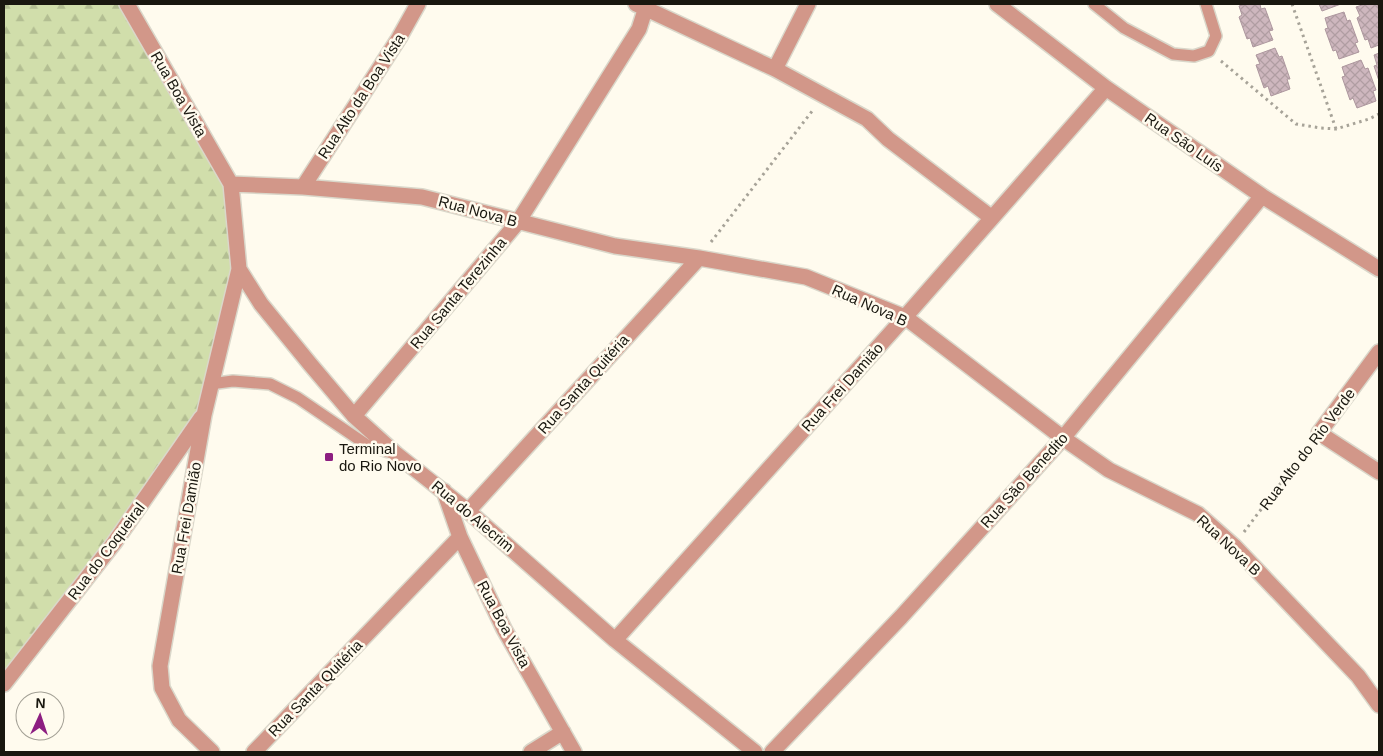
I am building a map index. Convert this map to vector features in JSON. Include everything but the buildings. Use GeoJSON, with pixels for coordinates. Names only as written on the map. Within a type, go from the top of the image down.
{"type":"FeatureCollection","features":[{"type":"Feature","properties":{"kind":"street","name":"Rua Boa Vista"},"geometry":{"type":"LineString","coordinates":[[127,4],[231,184]]}},
{"type":"Feature","properties":{"kind":"street","name":"Rua Alto da Boa Vista"},"geometry":{"type":"LineString","coordinates":[[303,187],[399,38],[418,4]]}},
{"type":"Feature","properties":{"kind":"street"},"geometry":{"type":"LineString","coordinates":[[775,69],[808,4]]}},
{"type":"Feature","properties":{"kind":"street","name":"Rua São Luís"},"geometry":{"type":"LineString","coordinates":[[997,4],[1106,88],[1262,196],[1379,269]]}},
{"type":"Feature","properties":{"kind":"street"},"geometry":{"type":"LineString","coordinates":[[643,6],[775,69],[867,119],[888,139],[992,218]]}},
{"type":"Feature","properties":{"kind":"street","name":"Rua Santa Terezinha"},"geometry":{"type":"LineString","coordinates":[[354,416],[518,222],[639,29],[643,6]]}},
{"type":"Feature","properties":{"kind":"street","name":"Rua Frei Damião"},"geometry":{"type":"LineString","coordinates":[[615,640],[905,317],[1106,88]]}},
{"type":"Feature","properties":{"kind":"street","name":"Rua Nova B"},"geometry":{"type":"LineString","coordinates":[[231,184],[303,187],[422,197],[615,246],[699,258],[806,277],[905,317],[1063,438],[1109,470],[1198,514],[1234,546],[1358,676],[1379,704]]}},
{"type":"Feature","properties":{"kind":"street","name":"Rua do Alecrim"},"geometry":{"type":"LineString","coordinates":[[231,184],[240,269],[261,304],[354,416],[396,454],[468,511],[615,640],[755,752]]}},
{"type":"Feature","properties":{"kind":"street","name":"Rua São Benedito"},"geometry":{"type":"LineString","coordinates":[[772,752],[901,616],[1063,438],[1262,196]]}},
{"type":"Feature","properties":{"kind":"street","name":"Rua Santa Quitéria"},"geometry":{"type":"LineString","coordinates":[[468,511],[699,258]]}},
{"type":"Feature","properties":{"kind":"street","name":"Rua Frei Damião"},"geometry":{"type":"LineString","coordinates":[[212,752],[179,720],[162,688],[160,666],[210,384],[240,269]]}},
{"type":"Feature","properties":{"kind":"street","name":"Rua Alto do Rio Verde"},"geometry":{"type":"LineString","coordinates":[[1319,433],[1379,352]]}},
{"type":"Feature","properties":{"kind":"street","name":"Rua do Coqueiral"},"geometry":{"type":"LineString","coordinates":[[4,684],[114,543],[204,415]]}},
{"type":"Feature","properties":{"kind":"street"},"geometry":{"type":"LineString","coordinates":[[1319,433],[1379,472]]}},
{"type":"Feature","properties":{"kind":"street","name":"Rua Boa Vista"},"geometry":{"type":"LineString","coordinates":[[444,491],[460,537],[504,629],[574,752]]}},
{"type":"Feature","properties":{"kind":"street","name":"Rua Santa Quitéria"},"geometry":{"type":"LineString","coordinates":[[254,752],[460,537]]}},
{"type":"Feature","properties":{"kind":"street"},"geometry":{"type":"LineString","coordinates":[[532,752],[563,732]]}},
{"type":"Feature","properties":{"kind":"lane"},"geometry":{"type":"LineString","coordinates":[[1094,4],[1124,28],[1174,54],[1194,56],[1209,51],[1216,36],[1206,4]]}},
{"type":"Feature","properties":{"kind":"lane"},"geometry":{"type":"LineString","coordinates":[[210,384],[233,381],[270,384],[298,398],[367,445],[396,454]]}},
{"type":"Feature","properties":{"kind":"path"},"geometry":{"type":"LineString","coordinates":[[1292,4],[1336,129]]}},
{"type":"Feature","properties":{"kind":"path"},"geometry":{"type":"LineString","coordinates":[[1209,51],[1296,124],[1336,129],[1379,114]]}},
{"type":"Feature","properties":{"kind":"path"},"geometry":{"type":"LineString","coordinates":[[699,258],[824,96]]}},
{"type":"Feature","properties":{"kind":"path","name":"Rua Alto do Rio Verde"},"geometry":{"type":"LineString","coordinates":[[1234,546],[1319,433]]}},
{"type":"Feature","properties":{"kind":"green space"},"geometry":{"type":"Polygon","coordinates":[[[4,4],[127,4],[231,184],[239,269],[204,415],[4,684],[4,4]]]}},
{"type":"Feature","properties":{"kind":"place","name":"Terminal do Rio Novo"},"geometry":{"type":"Point","coordinates":[329,457]}}]}
